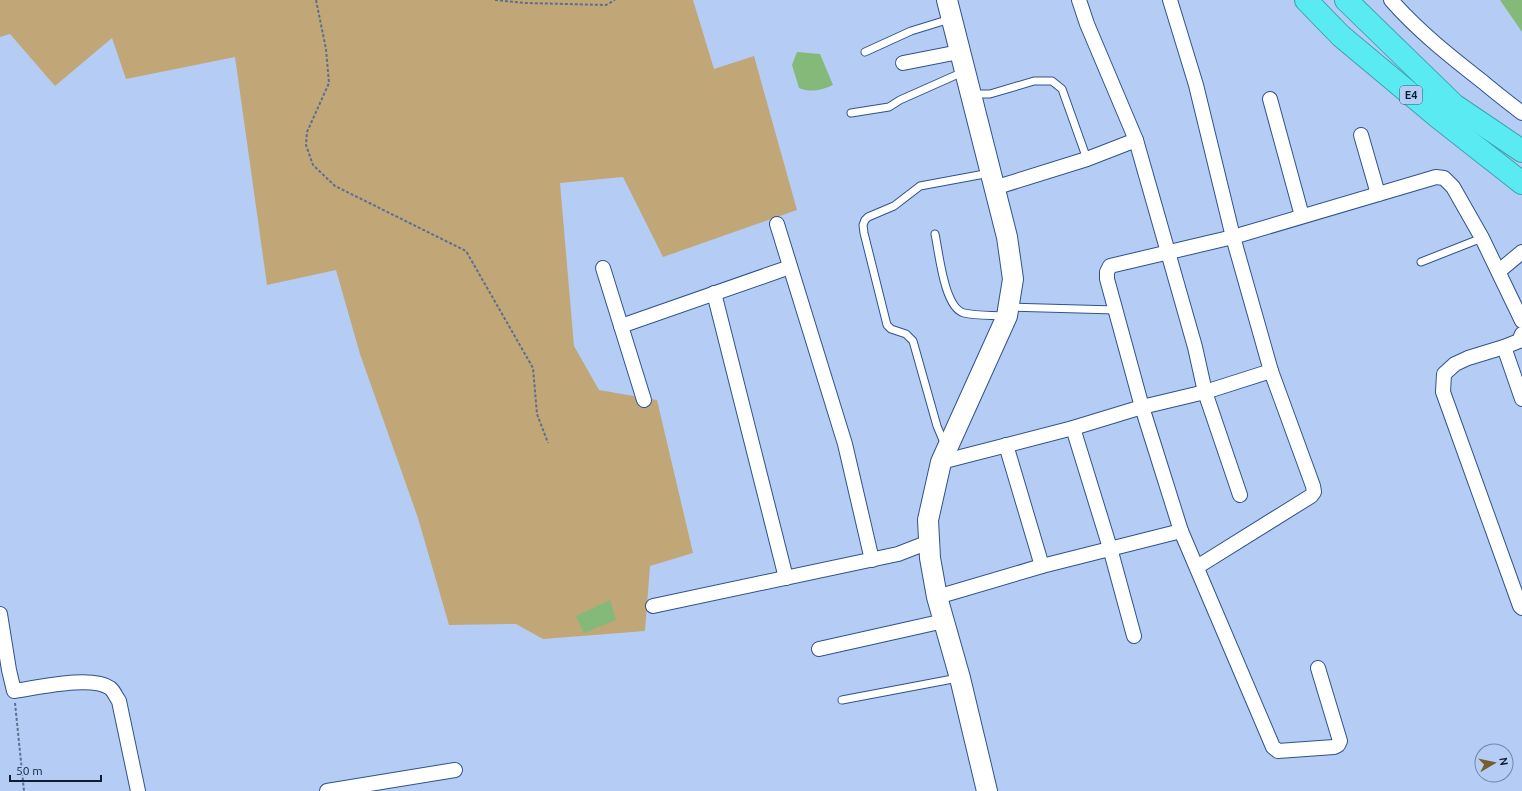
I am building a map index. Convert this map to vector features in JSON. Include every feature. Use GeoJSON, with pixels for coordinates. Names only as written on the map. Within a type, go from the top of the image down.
{"type":"FeatureCollection","features":[{"type":"Feature","properties":{"kind":"highway","name":"E4"},"geometry":{"type":"LineString","coordinates":[[1306,0],[1341,36],[1438,117],[1522,183]]}},
{"type":"Feature","properties":{"kind":"highway","name":"E4"},"geometry":{"type":"LineString","coordinates":[[1346,0],[1454,105],[1522,151]]}},
{"type":"Feature","properties":{"kind":"street"},"geometry":{"type":"LineString","coordinates":[[1079,0],[1087,24],[1136,140],[1195,347],[1204,392],[1240,495]]}},
{"type":"Feature","properties":{"kind":"street"},"geometry":{"type":"LineString","coordinates":[[1170,0],[1196,85],[1234,237],[1271,371],[1314,492],[1311,496],[1197,567]]}},
{"type":"Feature","properties":{"kind":"street"},"geometry":{"type":"LineString","coordinates":[[1391,0],[1403,14],[1440,47],[1502,99],[1522,113]]}},
{"type":"Feature","properties":{"kind":"street"},"geometry":{"type":"LineString","coordinates":[[949,9],[1007,238],[1013,279],[1008,312],[944,456],[928,520],[930,558],[937,597],[960,678],[988,791]]}},
{"type":"Feature","properties":{"kind":"street"},"geometry":{"type":"LineString","coordinates":[[903,63],[959,52]]}},
{"type":"Feature","properties":{"kind":"street"},"geometry":{"type":"LineString","coordinates":[[1270,99],[1302,216]]}},
{"type":"Feature","properties":{"kind":"street"},"geometry":{"type":"LineString","coordinates":[[1361,135],[1378,194]]}},
{"type":"Feature","properties":{"kind":"street"},"geometry":{"type":"LineString","coordinates":[[992,180],[1087,159],[1136,140]]}},
{"type":"Feature","properties":{"kind":"street"},"geometry":{"type":"LineString","coordinates":[[1318,668],[1340,741],[1338,745],[1334,747],[1278,751],[1273,747],[1181,531],[1142,408],[1115,310],[1107,279],[1107,272],[1110,266],[1169,254],[1234,237],[1436,177],[1444,178],[1453,187],[1482,238],[1522,321]]}},
{"type":"Feature","properties":{"kind":"street"},"geometry":{"type":"LineString","coordinates":[[777,224],[845,444],[872,560]]}},
{"type":"Feature","properties":{"kind":"street"},"geometry":{"type":"LineString","coordinates":[[1499,271],[1522,252]]}},
{"type":"Feature","properties":{"kind":"street"},"geometry":{"type":"LineString","coordinates":[[621,326],[790,267]]}},
{"type":"Feature","properties":{"kind":"street"},"geometry":{"type":"LineString","coordinates":[[603,268],[644,400]]}},
{"type":"Feature","properties":{"kind":"street"},"geometry":{"type":"LineString","coordinates":[[714,293],[786,578]]}},
{"type":"Feature","properties":{"kind":"street"},"geometry":{"type":"LineString","coordinates":[[1522,334],[1519,341],[1468,358],[1455,364],[1444,374],[1443,392],[1522,608]]}},
{"type":"Feature","properties":{"kind":"street"},"geometry":{"type":"LineString","coordinates":[[1504,347],[1522,399]]}},
{"type":"Feature","properties":{"kind":"street"},"geometry":{"type":"LineString","coordinates":[[944,456],[1006,445],[1073,428],[1204,392],[1271,371]]}},
{"type":"Feature","properties":{"kind":"street"},"geometry":{"type":"LineString","coordinates":[[1073,428],[1110,548],[1134,636]]}},
{"type":"Feature","properties":{"kind":"street"},"geometry":{"type":"LineString","coordinates":[[1006,445],[1042,566]]}},
{"type":"Feature","properties":{"kind":"street"},"geometry":{"type":"LineString","coordinates":[[937,597],[1042,566],[1181,531]]}},
{"type":"Feature","properties":{"kind":"street"},"geometry":{"type":"LineString","coordinates":[[652,606],[898,554],[929,542]]}},
{"type":"Feature","properties":{"kind":"street"},"geometry":{"type":"LineString","coordinates":[[0,614],[14,691],[76,682],[102,684],[112,689],[119,701],[138,791]]}},
{"type":"Feature","properties":{"kind":"street"},"geometry":{"type":"LineString","coordinates":[[819,649],[944,621]]}},
{"type":"Feature","properties":{"kind":"street"},"geometry":{"type":"LineString","coordinates":[[327,791],[455,770]]}},
{"type":"Feature","properties":{"kind":"lane"},"geometry":{"type":"LineString","coordinates":[[865,52],[911,31],[949,9]]}},
{"type":"Feature","properties":{"kind":"lane"},"geometry":{"type":"LineString","coordinates":[[851,113],[889,107],[900,100],[964,72]]}},
{"type":"Feature","properties":{"kind":"lane"},"geometry":{"type":"LineString","coordinates":[[970,94],[990,94],[1034,81],[1052,81],[1062,89],[1087,159]]}},
{"type":"Feature","properties":{"kind":"lane"},"geometry":{"type":"LineString","coordinates":[[944,456],[913,341],[906,334],[891,329],[887,325],[863,225],[868,217],[894,206],[920,186],[992,180]]}},
{"type":"Feature","properties":{"kind":"lane"},"geometry":{"type":"LineString","coordinates":[[935,234],[947,292],[953,305],[963,313],[1115,310]]}},
{"type":"Feature","properties":{"kind":"lane"},"geometry":{"type":"LineString","coordinates":[[1421,262],[1482,238]]}},
{"type":"Feature","properties":{"kind":"lane"},"geometry":{"type":"LineString","coordinates":[[842,700],[960,678]]}},
{"type":"Feature","properties":{"kind":"path"},"geometry":{"type":"LineString","coordinates":[[316,0],[326,49],[329,83],[307,132],[306,145],[313,165],[335,186],[466,251],[533,368],[536,414],[548,443]]}},
{"type":"Feature","properties":{"kind":"path"},"geometry":{"type":"LineString","coordinates":[[495,0],[525,3],[606,5],[615,0]]}},
{"type":"Feature","properties":{"kind":"path"},"geometry":{"type":"LineString","coordinates":[[14,691],[24,791]]}},
{"type":"Feature","properties":{"kind":"shaded area"},"geometry":{"type":"Polygon","coordinates":[[[0,0],[693,0],[714,69],[754,56],[797,210],[663,257],[623,177],[560,183],[574,346],[599,390],[657,400],[693,553],[650,566],[645,631],[543,639],[516,624],[449,625],[418,518],[360,354],[336,270],[267,285],[235,57],[126,79],[112,38],[55,86],[10,34],[0,37],[0,0]]]}},
{"type":"Feature","properties":{"kind":"shaded area"},"geometry":{"type":"Polygon","coordinates":[[[1500,0],[1522,0],[1522,32],[1500,0]]]}},
{"type":"Feature","properties":{"kind":"shaded area"},"geometry":{"type":"Polygon","coordinates":[[[797,52],[820,54],[833,85],[816,90],[803,90],[799,88],[792,65],[797,52]]]}},
{"type":"Feature","properties":{"kind":"shaded area"},"geometry":{"type":"Polygon","coordinates":[[[610,600],[616,620],[584,633],[576,616],[610,600]]]}}]}
